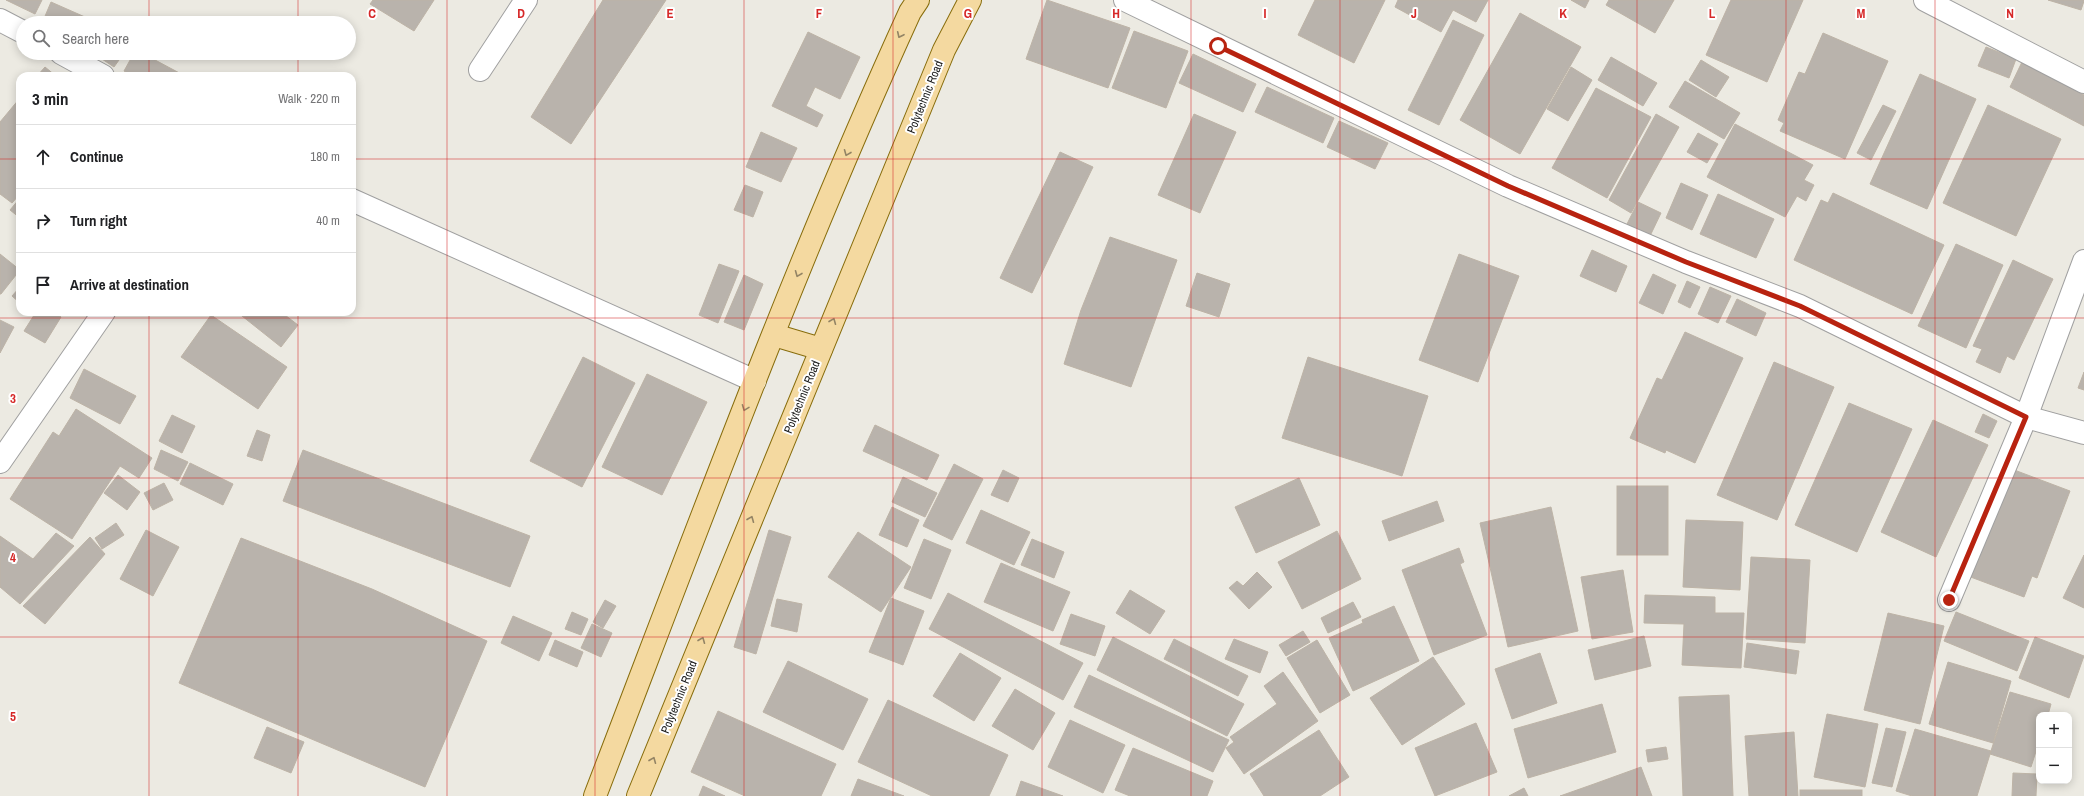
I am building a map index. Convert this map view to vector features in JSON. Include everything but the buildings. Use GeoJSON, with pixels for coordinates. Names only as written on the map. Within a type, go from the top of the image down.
{"type":"FeatureCollection","features":[{"type":"Feature","properties":{"kind":"main road"},"geometry":{"type":"LineString","coordinates":[[595,796],[755,381],[860,120],[910,12],[918,0]]}},
{"type":"Feature","properties":{"kind":"main road","name":"Polytechnic Road"},"geometry":{"type":"LineString","coordinates":[[638,796],[944,50],[970,0]]}},
{"type":"Feature","properties":{"kind":"main road"},"geometry":{"type":"LineString","coordinates":[[774,335],[821,349]]}},
{"type":"Feature","properties":{"kind":"street"},"geometry":{"type":"LineString","coordinates":[[480,70],[526,0]]}},
{"type":"Feature","properties":{"kind":"street"},"geometry":{"type":"LineString","coordinates":[[1125,0],[1508,186],[1686,262],[1800,306],[2026,417],[2084,433]]}},
{"type":"Feature","properties":{"kind":"street"},"geometry":{"type":"LineString","coordinates":[[1925,0],[2084,82]]}},
{"type":"Feature","properties":{"kind":"street"},"geometry":{"type":"LineString","coordinates":[[0,20],[16,28]]}},
{"type":"Feature","properties":{"kind":"street"},"geometry":{"type":"LineString","coordinates":[[74,60],[96,72]]}},
{"type":"Feature","properties":{"kind":"street"},"geometry":{"type":"LineString","coordinates":[[356,202],[755,381]]}},
{"type":"Feature","properties":{"kind":"street"},"geometry":{"type":"LineString","coordinates":[[1949,600],[2026,417],[2084,261]]}},
{"type":"Feature","properties":{"kind":"street"},"geometry":{"type":"LineString","coordinates":[[0,462],[101,316]]}},
{"type":"Feature","properties":{"kind":"route"},"geometry":{"type":"LineString","coordinates":[[1218,46],[1508,186],[1686,262],[1800,306],[2026,417],[1949,600]]}}]}
